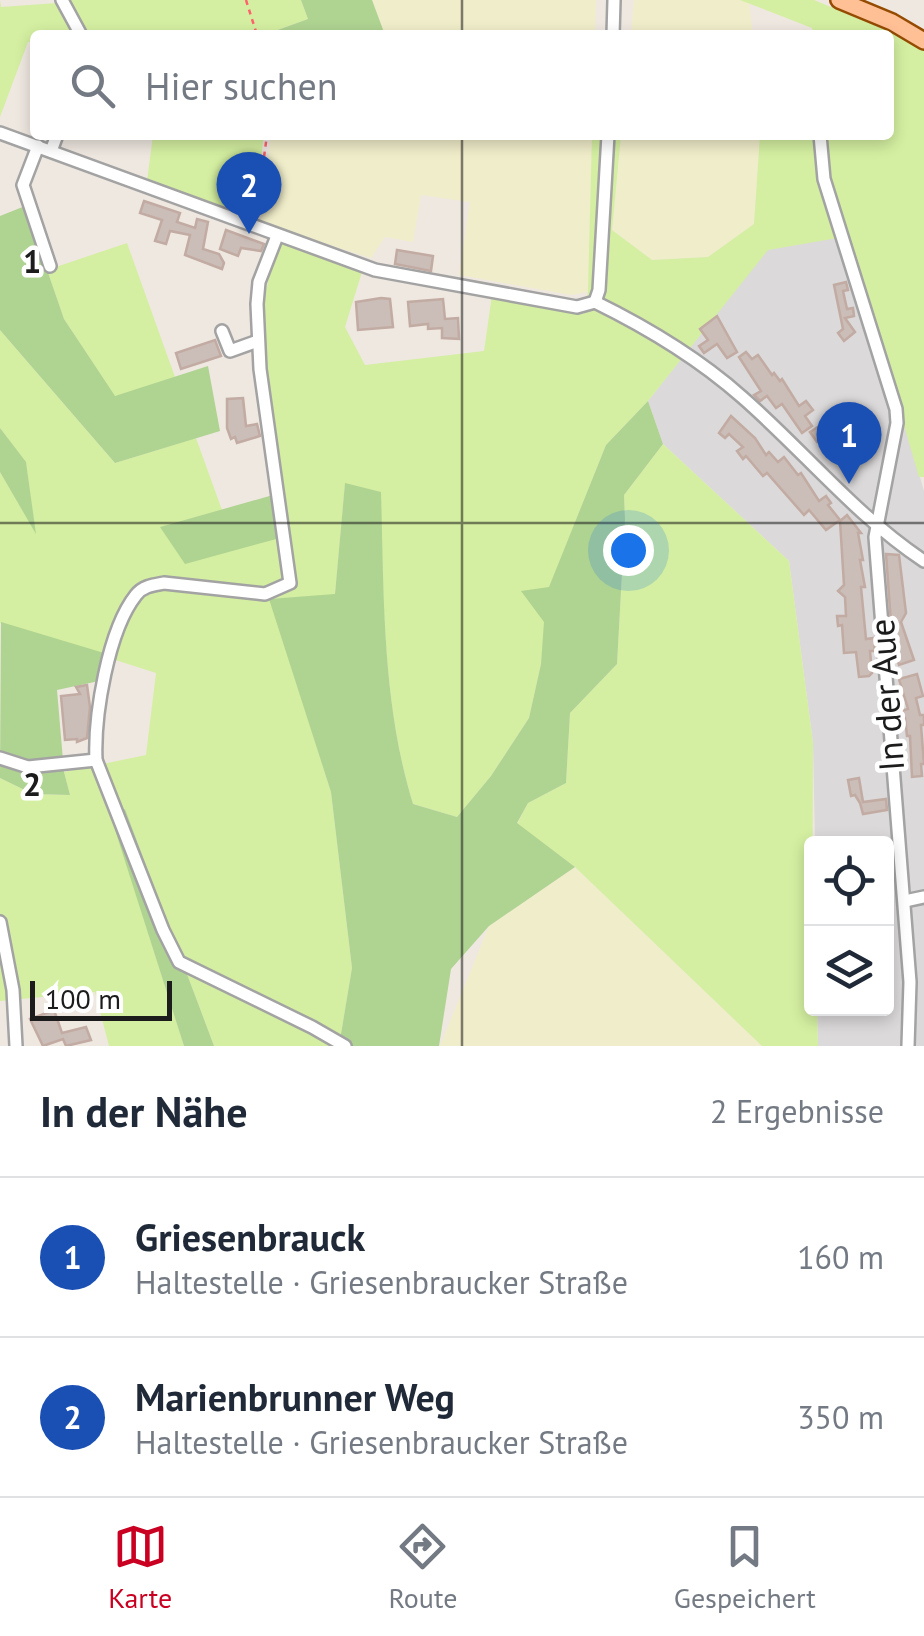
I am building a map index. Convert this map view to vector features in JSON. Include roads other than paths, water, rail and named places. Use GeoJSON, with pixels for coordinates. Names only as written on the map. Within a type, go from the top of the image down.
{"type":"FeatureCollection","features":[{"type":"Feature","properties":{"kind":"main road"},"geometry":{"type":"LineString","coordinates":[[839,0],[892,22],[924,42]]}},
{"type":"Feature","properties":{"kind":"street"},"geometry":{"type":"LineString","coordinates":[[62,0],[78,30]]}},
{"type":"Feature","properties":{"kind":"street"},"geometry":{"type":"LineString","coordinates":[[613,30],[614,0]]}},
{"type":"Feature","properties":{"kind":"street"},"geometry":{"type":"LineString","coordinates":[[0,133],[375,270],[578,307],[596,302],[657,332],[740,395],[878,523],[924,560]]}},
{"type":"Feature","properties":{"kind":"street"},"geometry":{"type":"LineString","coordinates":[[51,151],[55,140]]}},
{"type":"Feature","properties":{"kind":"street"},"geometry":{"type":"LineString","coordinates":[[596,302],[608,140]]}},
{"type":"Feature","properties":{"kind":"street","name":"In der Aue"},"geometry":{"type":"LineString","coordinates":[[820,140],[824,178],[896,410],[875,537],[904,901],[908,1046]]}},
{"type":"Feature","properties":{"kind":"street"},"geometry":{"type":"LineString","coordinates":[[38,146],[23,185],[50,266]]}},
{"type":"Feature","properties":{"kind":"street"},"geometry":{"type":"LineString","coordinates":[[277,236],[258,282],[258,340],[290,582],[264,594],[164,583],[137,593],[110,655],[95,740],[96,760],[179,962],[345,1046]]}},
{"type":"Feature","properties":{"kind":"street"},"geometry":{"type":"LineString","coordinates":[[222,332],[230,351],[258,340]]}},
{"type":"Feature","properties":{"kind":"street"},"geometry":{"type":"LineString","coordinates":[[0,758],[28,768],[96,760]]}},
{"type":"Feature","properties":{"kind":"street"},"geometry":{"type":"LineString","coordinates":[[904,901],[924,897]]}},
{"type":"Feature","properties":{"kind":"street"},"geometry":{"type":"LineString","coordinates":[[0,922],[13,990],[16,1046]]}},
{"type":"Feature","properties":{"kind":"street"},"geometry":{"type":"LineString","coordinates":[[909,1008],[924,1009]]}},
{"type":"Feature","properties":{"kind":"place","name":"Marienbrunner Weg"},"geometry":{"type":"Point","coordinates":[249,234]}},
{"type":"Feature","properties":{"kind":"place","name":"Griesenbrauck"},"geometry":{"type":"Point","coordinates":[849,484]}}]}
